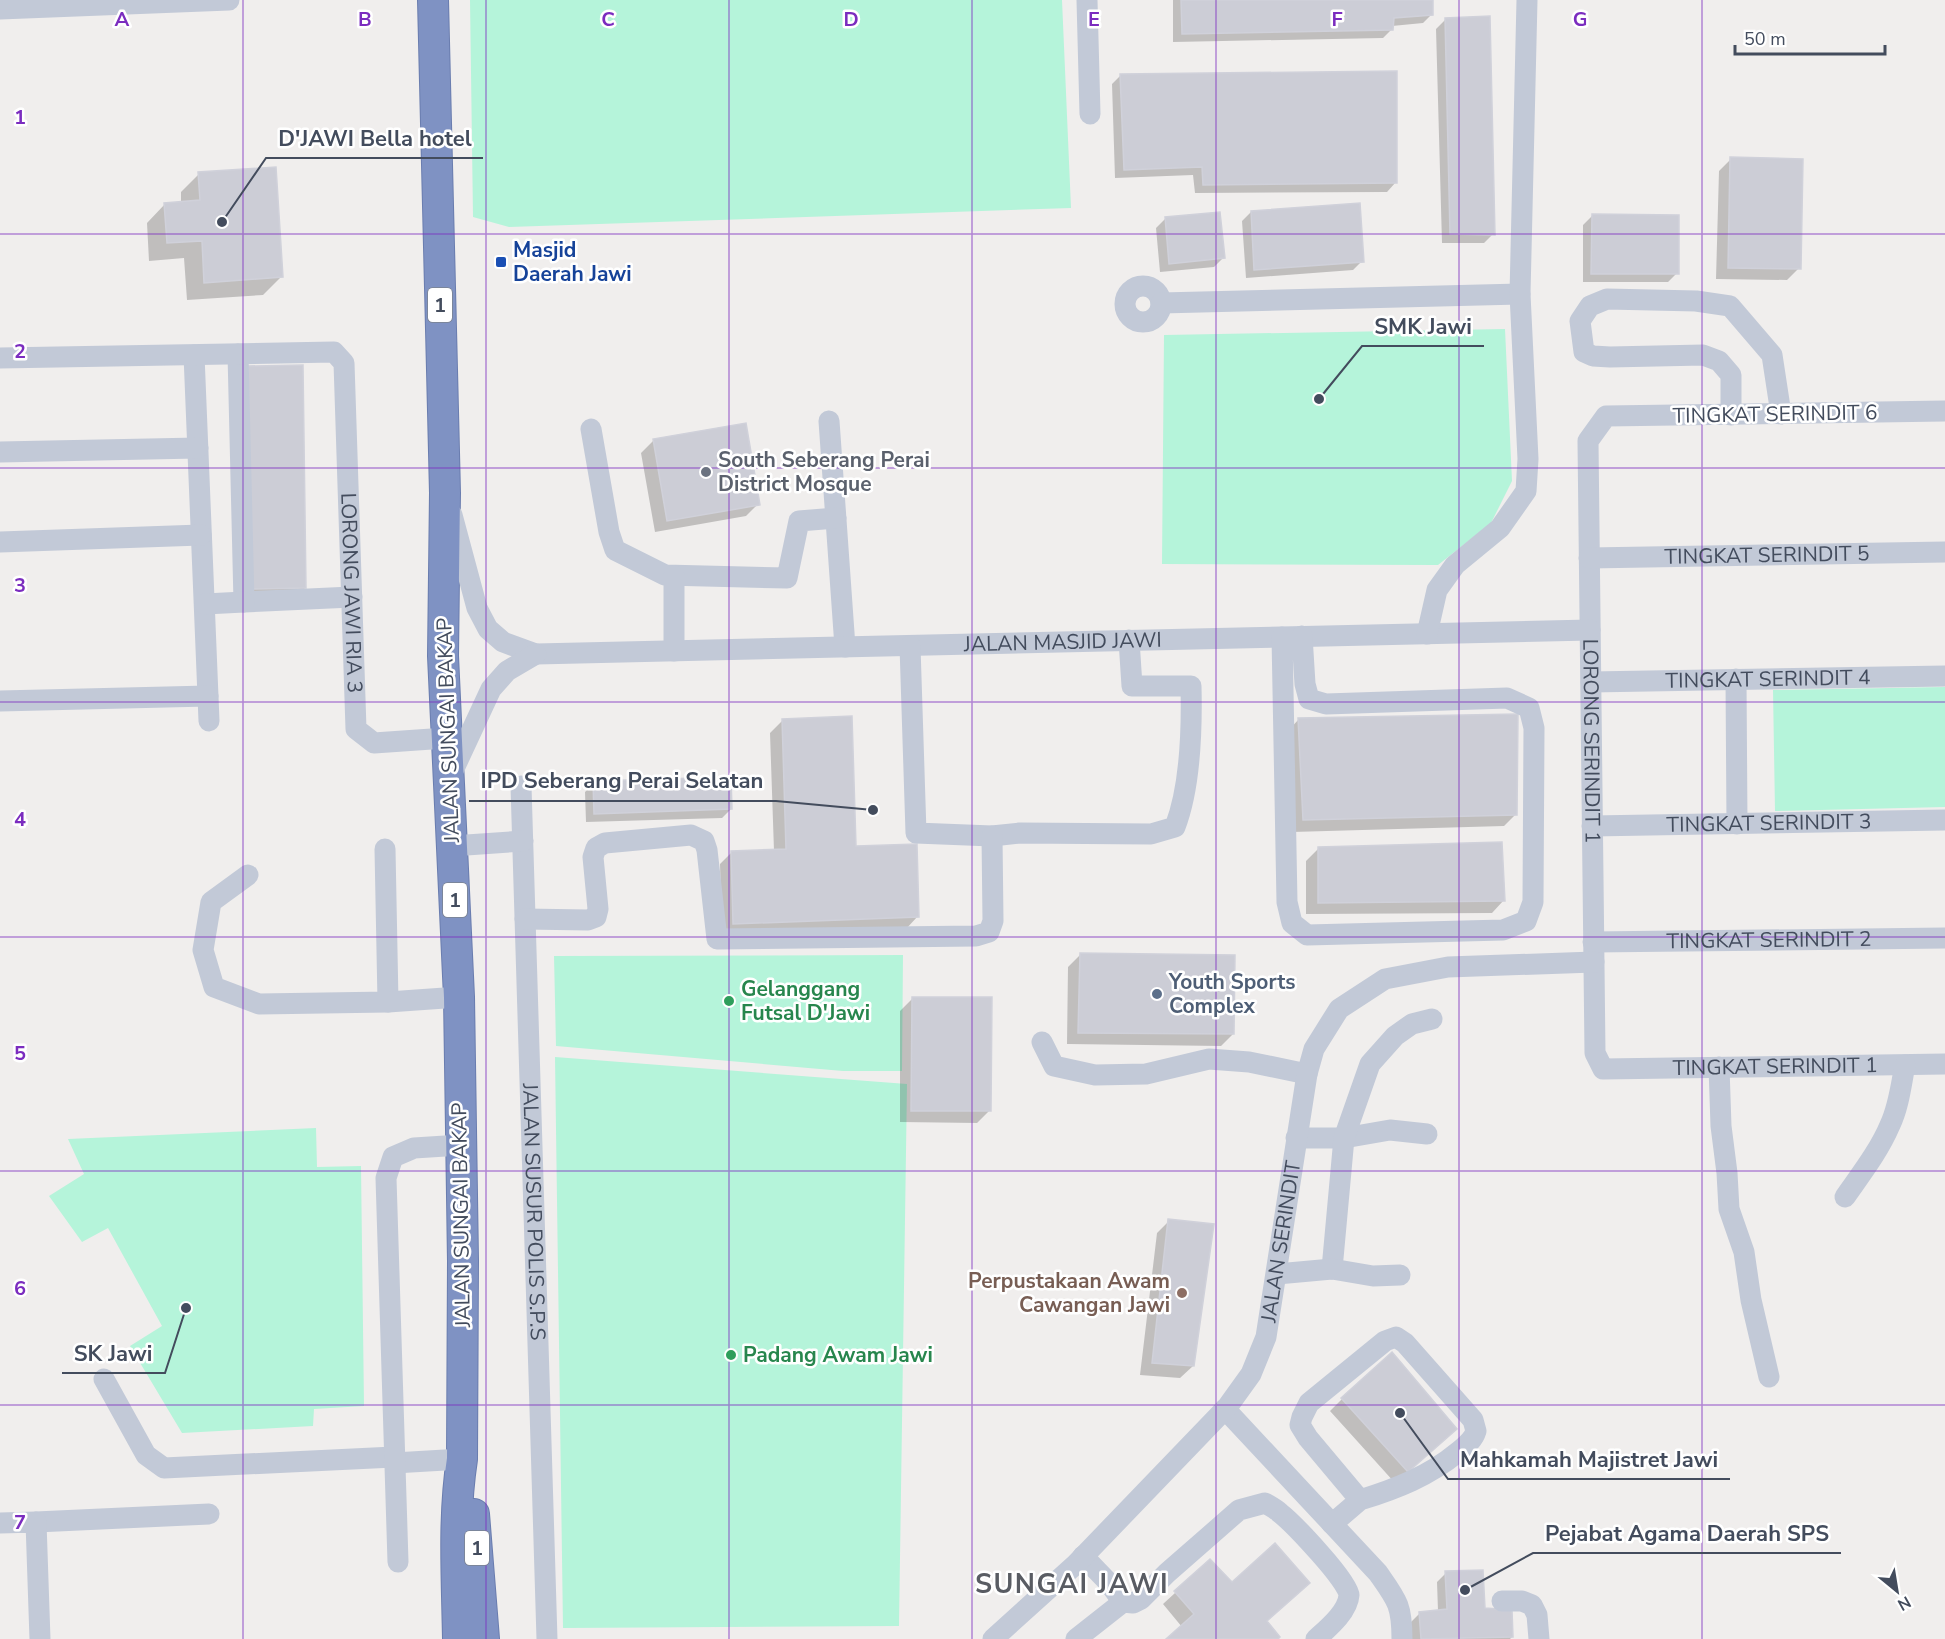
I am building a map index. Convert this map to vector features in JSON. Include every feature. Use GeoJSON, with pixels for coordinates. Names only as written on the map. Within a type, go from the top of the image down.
{"type":"FeatureCollection","features":[{"type":"Feature","properties":{"kind":"highway","name":"JALAN SUNGAI BAKAP"},"geometry":{"type":"LineString","coordinates":[[433,0],[445,493],[443,656],[459,997],[463,1260],[462,1459],[458,1488],[456,1539],[458,1639]]}},
{"type":"Feature","properties":{"kind":"highway","name":"JALAN SUNGAI BAKAP"},"geometry":{"type":"LineString","coordinates":[[462,1459],[472,1485],[484,1639]]}},
{"type":"Feature","properties":{"kind":"highway"},"geometry":{"type":"LineString","coordinates":[[442,1639],[447,1568],[456,1539]]}},
{"type":"Feature","properties":{"kind":"street"},"geometry":{"type":"LineString","coordinates":[[0,9],[229,0]]}},
{"type":"Feature","properties":{"kind":"street"},"geometry":{"type":"LineString","coordinates":[[1087,0],[1090,114]]}},
{"type":"Feature","properties":{"kind":"street"},"geometry":{"type":"LineString","coordinates":[[1427,634],[1437,590],[1455,565],[1500,528],[1526,491],[1528,459],[1520,294],[1527,0]]}},
{"type":"Feature","properties":{"kind":"street"},"geometry":{"type":"LineString","coordinates":[[1161,303],[1520,294]]}},
{"type":"Feature","properties":{"kind":"street"},"geometry":{"type":"LineString","coordinates":[[1731,415],[1731,375],[1719,361],[1703,355],[1610,357],[1593,356],[1584,352],[1580,321],[1590,306],[1607,299],[1696,301],[1730,306],[1772,356],[1780,414]]}},
{"type":"Feature","properties":{"kind":"street","name":"LORONG JAWI RIA 3"},"geometry":{"type":"LineString","coordinates":[[238,354],[334,352],[344,363],[356,729],[374,743],[446,738]]}},
{"type":"Feature","properties":{"kind":"street"},"geometry":{"type":"LineString","coordinates":[[0,358],[238,354],[244,603]]}},
{"type":"Feature","properties":{"kind":"street"},"geometry":{"type":"LineString","coordinates":[[194,355],[209,721]]}},
{"type":"Feature","properties":{"kind":"street","name":"TINGKAT SERINDIT 6"},"geometry":{"type":"LineString","coordinates":[[1606,417],[1945,411]]}},
{"type":"Feature","properties":{"kind":"street","name":"LORONG SERINDIT 1"},"geometry":{"type":"LineString","coordinates":[[1603,1069],[1595,1053],[1588,441],[1606,417]]}},
{"type":"Feature","properties":{"kind":"street"},"geometry":{"type":"LineString","coordinates":[[830,421],[846,647]]}},
{"type":"Feature","properties":{"kind":"street"},"geometry":{"type":"LineString","coordinates":[[591,429],[609,532],[615,550],[664,576],[787,578],[799,521],[836,518]]}},
{"type":"Feature","properties":{"kind":"street"},"geometry":{"type":"LineString","coordinates":[[0,452],[198,448]]}},
{"type":"Feature","properties":{"kind":"street","name":"JALAN MASJID JAWI"},"geometry":{"type":"LineString","coordinates":[[445,493],[477,608],[488,629],[502,642],[536,654],[1590,630]]}},
{"type":"Feature","properties":{"kind":"street"},"geometry":{"type":"LineString","coordinates":[[0,542],[201,536]]}},
{"type":"Feature","properties":{"kind":"street","name":"TINGKAT SERINDIT 5"},"geometry":{"type":"LineString","coordinates":[[1590,558],[1945,552]]}},
{"type":"Feature","properties":{"kind":"street"},"geometry":{"type":"LineString","coordinates":[[674,576],[674,651]]}},
{"type":"Feature","properties":{"kind":"street"},"geometry":{"type":"LineString","coordinates":[[205,604],[352,597]]}},
{"type":"Feature","properties":{"kind":"street"},"geometry":{"type":"LineString","coordinates":[[1292,637],[1309,699],[1326,704],[1507,698],[1529,708],[1534,728],[1533,902],[1526,921],[1503,930],[1307,935],[1292,923],[1287,902],[1292,637]]}},
{"type":"Feature","properties":{"kind":"street"},"geometry":{"type":"LineString","coordinates":[[910,646],[916,833],[992,836],[1020,833],[1151,834],[1175,827],[1181,809],[1191,735],[1191,686],[1132,686],[1129,640]]}},
{"type":"Feature","properties":{"kind":"street","name":"JALAN MASJID JAWI"},"geometry":{"type":"LineString","coordinates":[[449,778],[491,689],[507,671],[536,654]]}},
{"type":"Feature","properties":{"kind":"street","name":"TINGKAT SERINDIT 4"},"geometry":{"type":"LineString","coordinates":[[1591,682],[1945,676]]}},
{"type":"Feature","properties":{"kind":"street"},"geometry":{"type":"LineString","coordinates":[[1736,679],[1737,824]]}},
{"type":"Feature","properties":{"kind":"street"},"geometry":{"type":"LineString","coordinates":[[0,701],[208,696]]}},
{"type":"Feature","properties":{"kind":"street","name":"JALAN SUSUR POLIS S.P.S"},"geometry":{"type":"LineString","coordinates":[[521,786],[547,1639]]}},
{"type":"Feature","properties":{"kind":"street","name":"TINGKAT SERINDIT 3"},"geometry":{"type":"LineString","coordinates":[[1592,826],[1945,820]]}},
{"type":"Feature","properties":{"kind":"street"},"geometry":{"type":"LineString","coordinates":[[525,920],[588,920],[596,917],[598,909],[593,857],[596,848],[605,843],[691,835],[704,841],[707,850],[717,939],[976,936],[988,932],[993,921],[992,836]]}},
{"type":"Feature","properties":{"kind":"street"},"geometry":{"type":"LineString","coordinates":[[452,846],[523,841]]}},
{"type":"Feature","properties":{"kind":"street"},"geometry":{"type":"LineString","coordinates":[[385,849],[388,1002]]}},
{"type":"Feature","properties":{"kind":"street"},"geometry":{"type":"LineString","coordinates":[[248,875],[211,902],[203,950],[214,987],[259,1004],[388,1002],[459,997]]}},
{"type":"Feature","properties":{"kind":"street","name":"TINGKAT SERINDIT 2"},"geometry":{"type":"LineString","coordinates":[[1593,952],[1945,938]]}},
{"type":"Feature","properties":{"kind":"street","name":"JALAN SERINDIT"},"geometry":{"type":"LineString","coordinates":[[993,1639],[1083,1556],[1225,1409],[1251,1374],[1266,1337],[1307,1074],[1314,1048],[1339,1009],[1385,979],[1448,967],[1593,952]]}},
{"type":"Feature","properties":{"kind":"street"},"geometry":{"type":"LineString","coordinates":[[1332,1269],[1344,1138],[1370,1064],[1395,1036],[1412,1024],[1432,1019]]}},
{"type":"Feature","properties":{"kind":"street"},"geometry":{"type":"LineString","coordinates":[[1042,1042],[1054,1066],[1095,1075],[1146,1074],[1209,1059],[1249,1062],[1307,1074]]}},
{"type":"Feature","properties":{"kind":"street","name":"TINGKAT SERINDIT 1"},"geometry":{"type":"LineString","coordinates":[[1603,1069],[1945,1064]]}},
{"type":"Feature","properties":{"kind":"street"},"geometry":{"type":"LineString","coordinates":[[1845,1197],[1878,1149],[1891,1123],[1905,1065]]}},
{"type":"Feature","properties":{"kind":"street"},"geometry":{"type":"LineString","coordinates":[[1719,1067],[1720,1126],[1727,1173],[1729,1209],[1744,1252],[1751,1300],[1769,1377]]}},
{"type":"Feature","properties":{"kind":"street"},"geometry":{"type":"LineString","coordinates":[[1296,1138],[1344,1138],[1390,1130],[1427,1134]]}},
{"type":"Feature","properties":{"kind":"street"},"geometry":{"type":"LineString","coordinates":[[398,1562],[386,1178],[393,1157],[414,1148],[461,1145]]}},
{"type":"Feature","properties":{"kind":"street"},"geometry":{"type":"LineString","coordinates":[[1277,1274],[1332,1269],[1373,1276],[1400,1275]]}},
{"type":"Feature","properties":{"kind":"street"},"geometry":{"type":"LineString","coordinates":[[1332,1524],[1360,1500],[1415,1481],[1434,1470],[1471,1441],[1476,1431],[1473,1420],[1405,1342],[1396,1337],[1385,1341],[1309,1403],[1300,1425],[1308,1438],[1360,1500]]}},
{"type":"Feature","properties":{"kind":"street"},"geometry":{"type":"LineString","coordinates":[[104,1379],[146,1455],[164,1468],[462,1459]]}},
{"type":"Feature","properties":{"kind":"street"},"geometry":{"type":"LineString","coordinates":[[1225,1409],[1378,1573],[1397,1600],[1402,1620],[1402,1639]]}},
{"type":"Feature","properties":{"kind":"street"},"geometry":{"type":"LineString","coordinates":[[1076,1639],[1123,1602],[1133,1603],[1141,1599],[1239,1510],[1265,1503],[1281,1514],[1304,1536],[1349,1590],[1349,1598],[1337,1620],[1316,1639]]}},
{"type":"Feature","properties":{"kind":"street"},"geometry":{"type":"LineString","coordinates":[[0,1523],[209,1514]]}},
{"type":"Feature","properties":{"kind":"street"},"geometry":{"type":"LineString","coordinates":[[36,1522],[40,1639]]}},
{"type":"Feature","properties":{"kind":"street"},"geometry":{"type":"LineString","coordinates":[[1083,1556],[1109,1583],[1123,1602]]}},
{"type":"Feature","properties":{"kind":"street"},"geometry":{"type":"LineString","coordinates":[[1502,1601],[1522,1601],[1532,1605],[1537,1615],[1539,1639]]}},
{"type":"Feature","properties":{"kind":"green space"},"geometry":{"type":"Polygon","coordinates":[[[470,0],[1062,0],[1071,208],[509,227],[473,217],[470,0]]]}},
{"type":"Feature","properties":{"kind":"green space"},"geometry":{"type":"Polygon","coordinates":[[[1505,329],[1512,481],[1491,523],[1438,565],[1162,564],[1164,335],[1505,329]]]}},
{"type":"Feature","properties":{"kind":"green space"},"geometry":{"type":"Polygon","coordinates":[[[1945,687],[1945,807],[1775,811],[1773,690],[1945,687]]]}},
{"type":"Feature","properties":{"kind":"green space","name":"Gelanggang Futsal D'Jawi"},"geometry":{"type":"Polygon","coordinates":[[[903,955],[902,1071],[843,1071],[556,1046],[554,956],[903,955]]]}},
{"type":"Feature","properties":{"kind":"green space","name":"Padang Awam Jawi"},"geometry":{"type":"Polygon","coordinates":[[[555,1057],[907,1084],[899,1626],[563,1628],[555,1057]]]}},
{"type":"Feature","properties":{"kind":"green space"},"geometry":{"type":"Polygon","coordinates":[[[316,1128],[317,1167],[361,1166],[364,1406],[314,1409],[313,1426],[182,1433],[130,1346],[162,1326],[108,1228],[82,1242],[49,1196],[84,1174],[68,1139],[316,1128]]]}},
{"type":"Feature","properties":{"kind":"building"},"geometry":{"type":"Polygon","coordinates":[[[1181,0],[1433,0],[1433,15],[1394,18],[1393,30],[1182,34],[1181,0]]]}},
{"type":"Feature","properties":{"kind":"building"},"geometry":{"type":"Polygon","coordinates":[[[1490,16],[1495,235],[1450,234],[1445,18],[1490,16]]]}},
{"type":"Feature","properties":{"kind":"building"},"geometry":{"type":"Polygon","coordinates":[[[1397,71],[1397,183],[1203,185],[1202,167],[1124,170],[1120,74],[1397,71]]]}},
{"type":"Feature","properties":{"kind":"building"},"geometry":{"type":"Polygon","coordinates":[[[1730,157],[1803,159],[1801,269],[1728,268],[1730,157]]]}},
{"type":"Feature","properties":{"kind":"building"},"geometry":{"type":"Polygon","coordinates":[[[276,167],[283,277],[204,283],[202,241],[167,243],[164,203],[200,200],[198,172],[276,167]]]}},
{"type":"Feature","properties":{"kind":"building"},"geometry":{"type":"Polygon","coordinates":[[[1360,203],[1364,262],[1254,270],[1251,211],[1360,203]]]}},
{"type":"Feature","properties":{"kind":"building"},"geometry":{"type":"Polygon","coordinates":[[[1220,212],[1225,258],[1169,264],[1165,217],[1220,212]]]}},
{"type":"Feature","properties":{"kind":"building"},"geometry":{"type":"Polygon","coordinates":[[[1592,214],[1679,215],[1679,274],[1591,274],[1592,214]]]}},
{"type":"Feature","properties":{"kind":"building"},"geometry":{"type":"Polygon","coordinates":[[[303,365],[306,588],[251,589],[248,366],[303,365]]]}},
{"type":"Feature","properties":{"kind":"building","name":"South Seberang Perai District Mosque"},"geometry":{"type":"Polygon","coordinates":[[[746,423],[760,505],[667,521],[653,439],[746,423]]]}},
{"type":"Feature","properties":{"kind":"building"},"geometry":{"type":"Polygon","coordinates":[[[1518,714],[1517,815],[1303,820],[1298,718],[1518,714]]]}},
{"type":"Feature","properties":{"kind":"building"},"geometry":{"type":"Polygon","coordinates":[[[852,716],[856,846],[917,844],[919,917],[733,924],[731,851],[786,849],[782,719],[852,716]]]}},
{"type":"Feature","properties":{"kind":"building"},"geometry":{"type":"Polygon","coordinates":[[[731,777],[732,809],[594,814],[593,781],[731,777]]]}},
{"type":"Feature","properties":{"kind":"building"},"geometry":{"type":"Polygon","coordinates":[[[1502,842],[1505,901],[1318,903],[1318,847],[1502,842]]]}},
{"type":"Feature","properties":{"kind":"building","name":"Youth Sports Complex"},"geometry":{"type":"Polygon","coordinates":[[[1080,953],[1235,955],[1234,1034],[1078,1033],[1080,953]]]}},
{"type":"Feature","properties":{"kind":"building"},"geometry":{"type":"Polygon","coordinates":[[[912,997],[992,997],[991,1111],[911,1111],[912,997]]]}},
{"type":"Feature","properties":{"kind":"building","name":"Perpustakaan Awam Cawangan Jawi"},"geometry":{"type":"Polygon","coordinates":[[[1168,1219],[1214,1224],[1194,1366],[1152,1363],[1168,1219]]]}},
{"type":"Feature","properties":{"kind":"building"},"geometry":{"type":"Polygon","coordinates":[[[1392,1352],[1457,1429],[1408,1472],[1341,1398],[1392,1352]]]}},
{"type":"Feature","properties":{"kind":"building"},"geometry":{"type":"Polygon","coordinates":[[[1275,1543],[1310,1583],[1267,1621],[1280,1637],[1278,1639],[1166,1639],[1194,1614],[1174,1591],[1210,1559],[1232,1582],[1275,1543]]]}},
{"type":"Feature","properties":{"kind":"building"},"geometry":{"type":"Polygon","coordinates":[[[1483,1570],[1485,1608],[1512,1610],[1513,1637],[1421,1639],[1419,1612],[1447,1609],[1445,1571],[1483,1570]]]}},
{"type":"Feature","properties":{"kind":"place","name":"D'JAWI Bella hotel"},"geometry":{"type":"Point","coordinates":[222,222]}},
{"type":"Feature","properties":{"kind":"place","name":"Masjid Daerah Jawi"},"geometry":{"type":"Point","coordinates":[501,262]}},
{"type":"Feature","properties":{"kind":"place","name":"SMK Jawi"},"geometry":{"type":"Point","coordinates":[1319,399]}},
{"type":"Feature","properties":{"kind":"place","name":"South Seberang Perai District Mosque"},"geometry":{"type":"Point","coordinates":[706,472]}},
{"type":"Feature","properties":{"kind":"place","name":"IPD Seberang Perai Selatan"},"geometry":{"type":"Point","coordinates":[873,810]}},
{"type":"Feature","properties":{"kind":"place","name":"Youth Sports Complex"},"geometry":{"type":"Point","coordinates":[1157,994]}},
{"type":"Feature","properties":{"kind":"place","name":"Gelanggang Futsal D'Jawi"},"geometry":{"type":"Point","coordinates":[729,1001]}},
{"type":"Feature","properties":{"kind":"place","name":"Perpustakaan Awam Cawangan Jawi"},"geometry":{"type":"Point","coordinates":[1182,1293]}},
{"type":"Feature","properties":{"kind":"place","name":"SK Jawi"},"geometry":{"type":"Point","coordinates":[186,1308]}},
{"type":"Feature","properties":{"kind":"place","name":"Padang Awam Jawi"},"geometry":{"type":"Point","coordinates":[731,1355]}},
{"type":"Feature","properties":{"kind":"place","name":"Mahkamah Majistret Jawi"},"geometry":{"type":"Point","coordinates":[1400,1413]}},
{"type":"Feature","properties":{"kind":"place","name":"Pejabat Agama Daerah SPS"},"geometry":{"type":"Point","coordinates":[1465,1590]}},
{"type":"Feature","properties":{"kind":"district","name":"SUNGAI JAWI"},"geometry":{"type":"Point","coordinates":[1072,1584]}}]}
